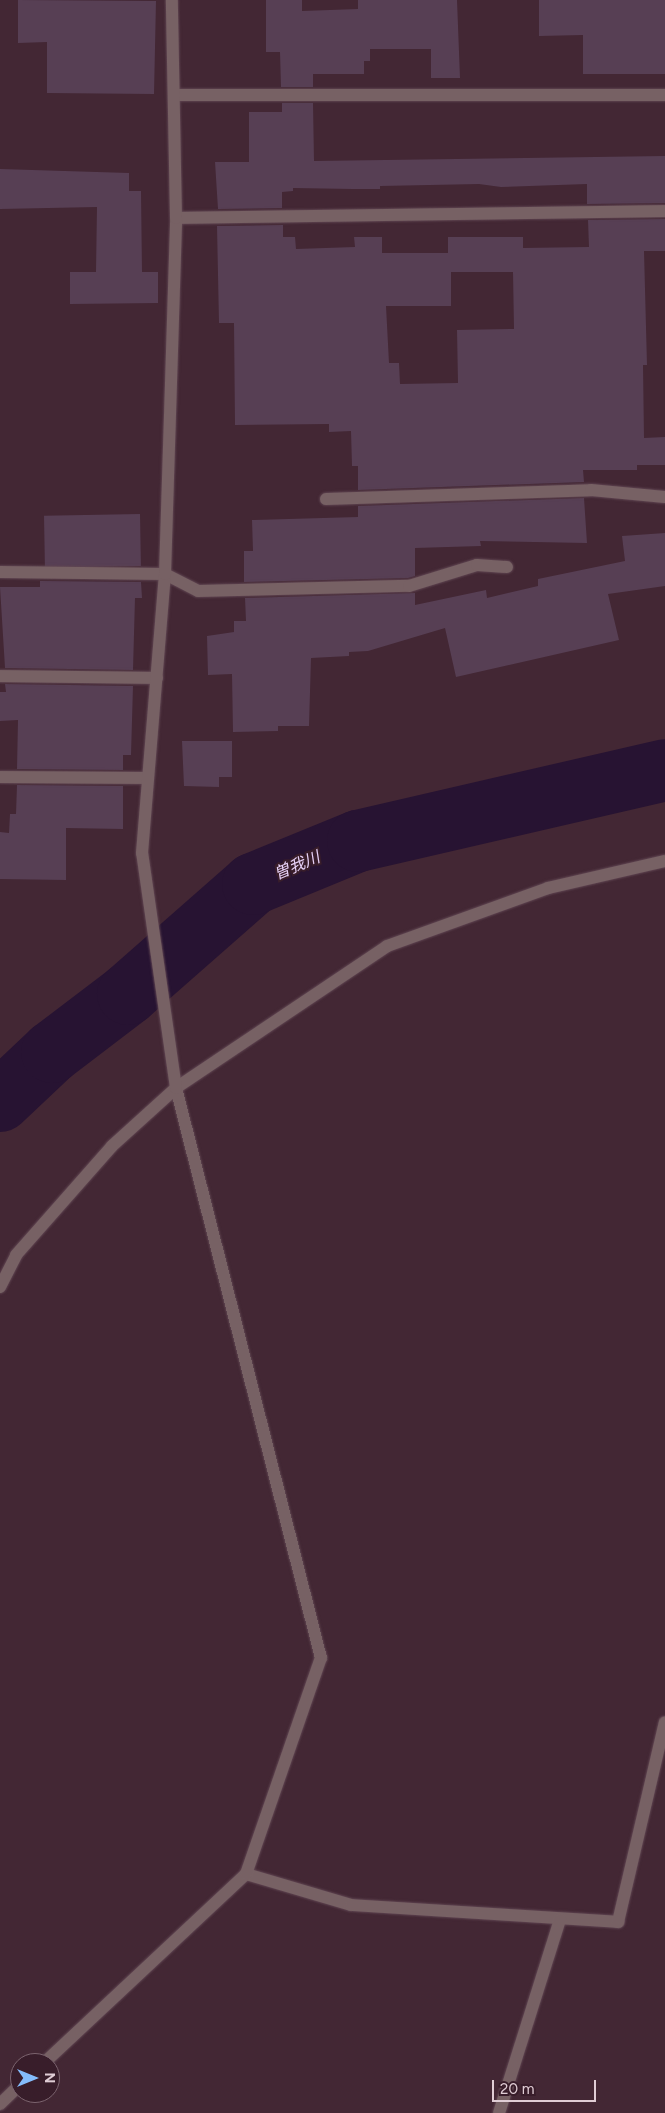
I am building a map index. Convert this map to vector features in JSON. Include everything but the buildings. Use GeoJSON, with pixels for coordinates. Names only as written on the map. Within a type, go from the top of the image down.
{"type":"FeatureCollection","features":[{"type":"Feature","properties":{"kind":"street"},"geometry":{"type":"LineString","coordinates":[[55,2053],[246,1874],[321,1658],[176,1088],[142,853],[165,574],[176,218],[172,0]]}},
{"type":"Feature","properties":{"kind":"street"},"geometry":{"type":"LineString","coordinates":[[174,95],[665,94]]}},
{"type":"Feature","properties":{"kind":"street"},"geometry":{"type":"LineString","coordinates":[[176,218],[665,211]]}},
{"type":"Feature","properties":{"kind":"street"},"geometry":{"type":"LineString","coordinates":[[326,499],[591,490],[665,497]]}},
{"type":"Feature","properties":{"kind":"street"},"geometry":{"type":"LineString","coordinates":[[0,572],[165,574],[198,591],[409,586],[477,565],[507,567]]}},
{"type":"Feature","properties":{"kind":"street"},"geometry":{"type":"LineString","coordinates":[[0,676],[157,678]]}},
{"type":"Feature","properties":{"kind":"street"},"geometry":{"type":"LineString","coordinates":[[0,777],[148,778]]}},
{"type":"Feature","properties":{"kind":"street"},"geometry":{"type":"LineString","coordinates":[[0,1287],[16,1255],[106,1153],[176,1088],[387,946],[548,888],[665,861]]}},
{"type":"Feature","properties":{"kind":"street"},"geometry":{"type":"LineString","coordinates":[[246,1874],[351,1905],[618,1922],[665,1722]]}},
{"type":"Feature","properties":{"kind":"street"},"geometry":{"type":"LineString","coordinates":[[499,2113],[560,1919]]}},
{"type":"Feature","properties":{"kind":"street"},"geometry":{"type":"LineString","coordinates":[[0,2104],[10,2095]]}},
{"type":"Feature","properties":{"kind":"waterway","name":"曽我川"},"geometry":{"type":"LineString","coordinates":[[0,1101],[52,1052],[128,994],[253,884],[358,841],[665,770]]}}]}
